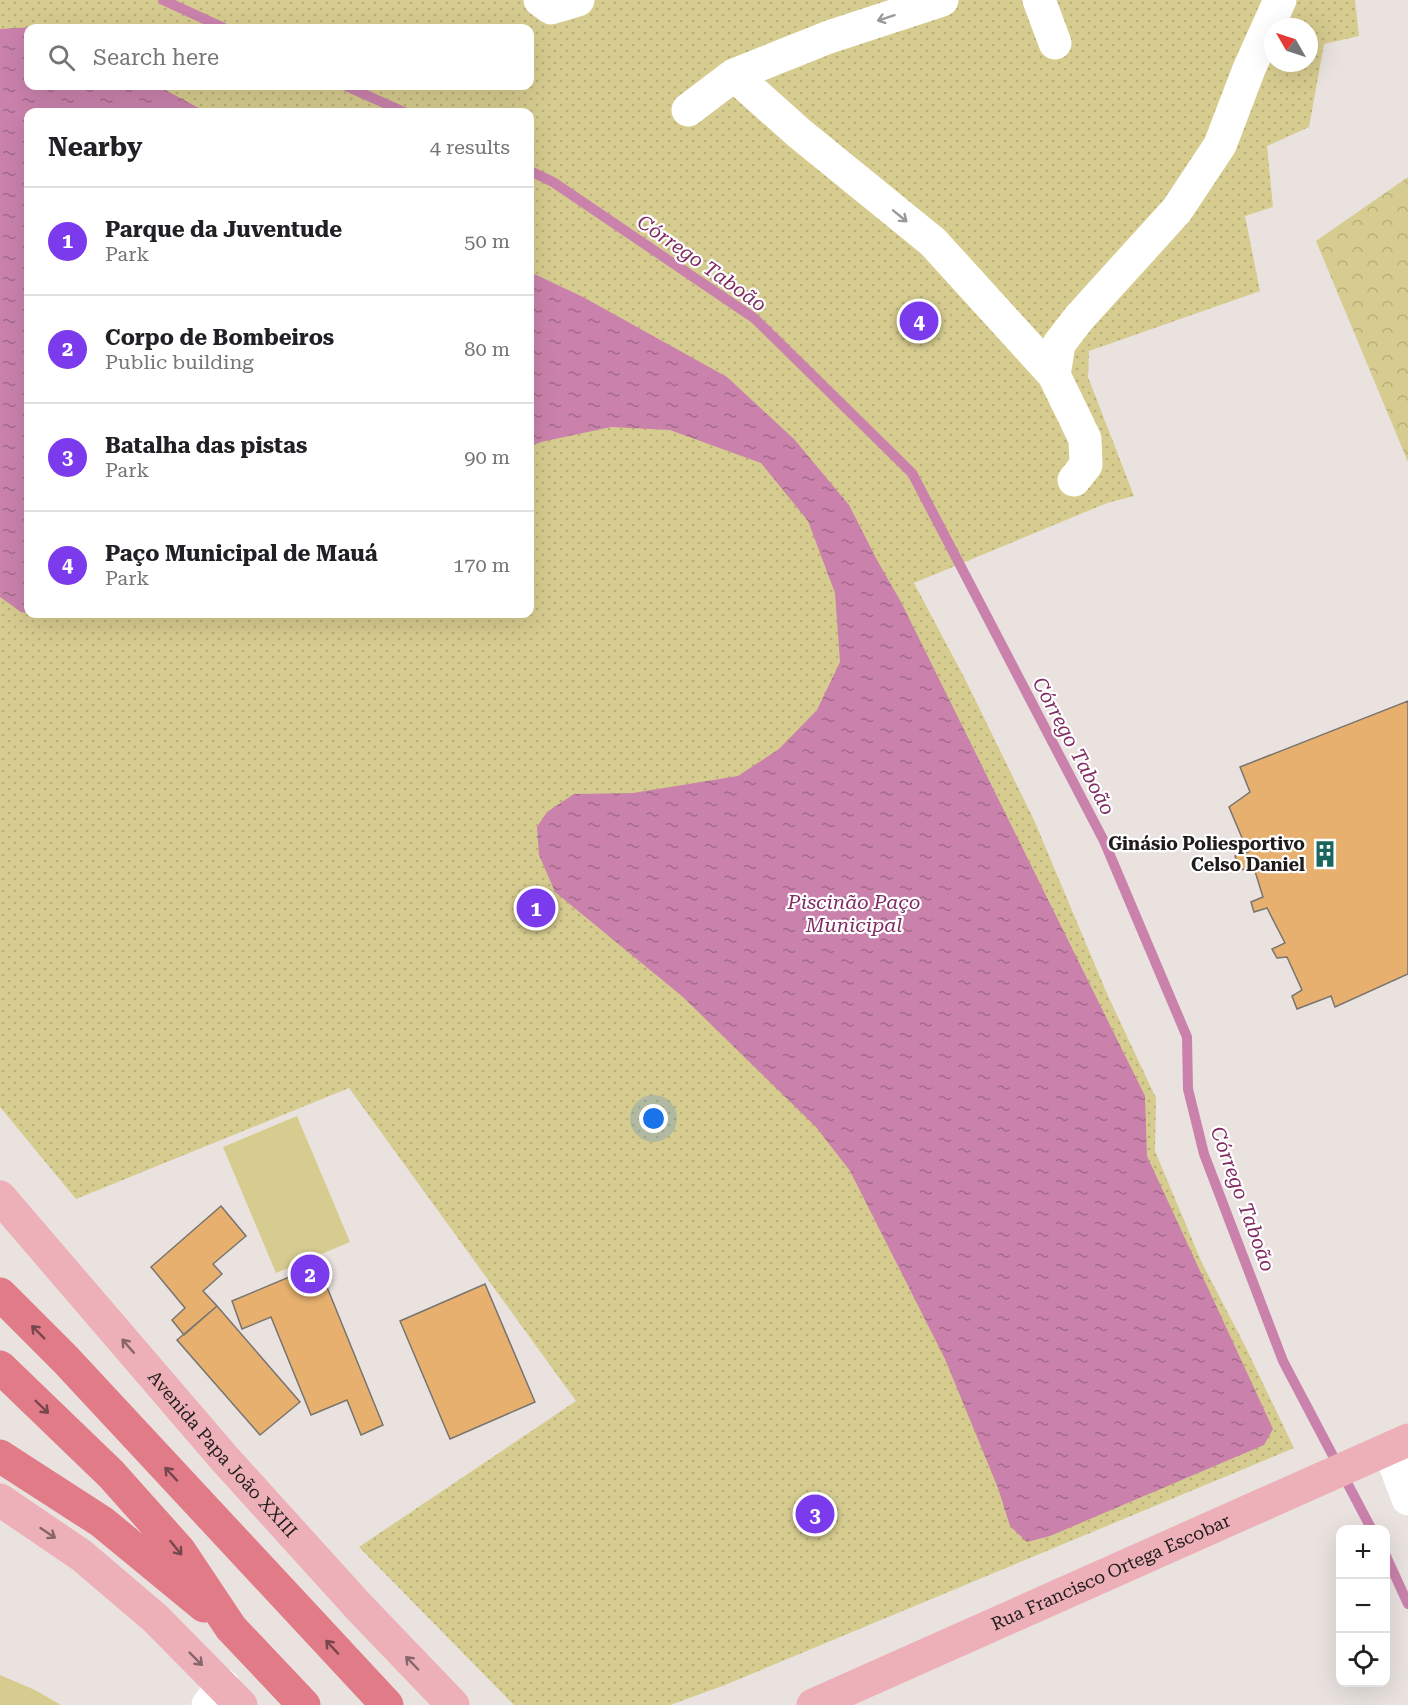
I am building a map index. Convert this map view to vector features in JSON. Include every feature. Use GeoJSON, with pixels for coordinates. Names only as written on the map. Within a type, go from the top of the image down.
{"type":"FeatureCollection","features":[{"type":"Feature","properties":{"kind":"highway"},"geometry":{"type":"LineString","coordinates":[[0,1294],[66,1360],[387,1705]]}},
{"type":"Feature","properties":{"kind":"highway"},"geometry":{"type":"LineString","coordinates":[[0,1366],[111,1474],[179,1550],[231,1628]]}},
{"type":"Feature","properties":{"kind":"highway"},"geometry":{"type":"LineString","coordinates":[[0,1456],[102,1522],[231,1628],[304,1705]]}},
{"type":"Feature","properties":{"kind":"main road","name":"Avenida Papa João XXIII"},"geometry":{"type":"LineString","coordinates":[[0,1197],[224,1458],[359,1607],[453,1705]]}},
{"type":"Feature","properties":{"kind":"main road","name":"Rua Francisco Ortega Escobar"},"geometry":{"type":"LineString","coordinates":[[813,1705],[1398,1445]]}},
{"type":"Feature","properties":{"kind":"main road"},"geometry":{"type":"LineString","coordinates":[[0,1500],[81,1555],[155,1618],[224,1698]]}},
{"type":"Feature","properties":{"kind":"street"},"geometry":{"type":"LineString","coordinates":[[688,110],[734,75],[829,37],[942,0]]}},
{"type":"Feature","properties":{"kind":"street"},"geometry":{"type":"LineString","coordinates":[[1039,0],[1055,43]]}},
{"type":"Feature","properties":{"kind":"street"},"geometry":{"type":"LineString","coordinates":[[1054,375],[1059,344],[1078,318],[1177,210],[1220,145],[1249,69],[1280,0]]}},
{"type":"Feature","properties":{"kind":"street"},"geometry":{"type":"LineString","coordinates":[[734,75],[799,133],[933,242],[1054,375],[1085,439],[1086,465],[1074,480]]}},
{"type":"Feature","properties":{"kind":"street"},"geometry":{"type":"LineString","coordinates":[[1398,1445],[1408,1499]]}},
{"type":"Feature","properties":{"kind":"green space"},"geometry":{"type":"Polygon","coordinates":[[[0,0],[1355,0],[1359,36],[1324,44],[1309,127],[1267,146],[1273,207],[1245,216],[1260,291],[1089,351],[1088,377],[1134,496],[1107,503],[914,583],[965,679],[1034,820],[1108,996],[1156,1098],[1155,1151],[1202,1263],[1294,1448],[725,1685],[670,1705],[514,1705],[359,1547],[576,1401],[349,1088],[76,1199],[0,1107],[0,0]]]}},
{"type":"Feature","properties":{"kind":"green space"},"geometry":{"type":"Polygon","coordinates":[[[1408,177],[1408,462],[1316,241],[1408,177]]]}},
{"type":"Feature","properties":{"kind":"green space"},"geometry":{"type":"Polygon","coordinates":[[[297,1116],[350,1242],[276,1273],[223,1147],[297,1116]]]}},
{"type":"Feature","properties":{"kind":"green space"},"geometry":{"type":"Polygon","coordinates":[[[0,1675],[35,1690],[61,1705],[0,1705],[0,1675]]]}},
{"type":"Feature","properties":{"kind":"water"},"geometry":{"type":"Polygon","coordinates":[[[24,28],[24,90],[165,90],[199,108],[24,108],[24,612],[0,597],[0,29],[24,28]]]}},
{"type":"Feature","properties":{"kind":"water","name":"Piscinão Paço Municipal"},"geometry":{"type":"Polygon","coordinates":[[[534,274],[583,297],[727,377],[794,439],[849,505],[901,602],[1145,1096],[1147,1156],[1273,1429],[1264,1445],[1050,1536],[1027,1542],[1010,1526],[998,1488],[945,1359],[850,1171],[816,1127],[683,997],[555,892],[539,855],[537,827],[547,812],[574,794],[633,793],[738,776],[779,749],[817,710],[840,662],[835,593],[808,521],[761,463],[670,430],[611,427],[534,445],[534,274]]]}},
{"type":"Feature","properties":{"kind":"building","name":"Ginásio Poliesportivo Celso Daniel"},"geometry":{"type":"Polygon","coordinates":[[[1408,701],[1408,974],[1335,1007],[1331,996],[1297,1009],[1292,996],[1302,990],[1287,957],[1277,958],[1272,949],[1285,943],[1267,908],[1254,912],[1251,902],[1263,897],[1254,868],[1239,870],[1235,856],[1248,852],[1229,807],[1250,792],[1240,767],[1408,701]]]}},
{"type":"Feature","properties":{"kind":"building"},"geometry":{"type":"Polygon","coordinates":[[[221,1206],[246,1236],[213,1264],[222,1274],[203,1291],[217,1306],[184,1335],[172,1320],[185,1308],[151,1267],[221,1206]]]}},
{"type":"Feature","properties":{"kind":"building"},"geometry":{"type":"Polygon","coordinates":[[[318,1265],[383,1425],[361,1435],[347,1400],[311,1415],[271,1317],[242,1329],[232,1301],[318,1265]]]}},
{"type":"Feature","properties":{"kind":"building"},"geometry":{"type":"Polygon","coordinates":[[[485,1284],[535,1402],[450,1439],[400,1321],[485,1284]]]}},
{"type":"Feature","properties":{"kind":"building"},"geometry":{"type":"Polygon","coordinates":[[[217,1306],[300,1402],[260,1435],[177,1340],[217,1306]]]}},
{"type":"Feature","properties":{"kind":"waterway","name":"Córrego Taboão"},"geometry":{"type":"LineString","coordinates":[[163,0],[215,24]]}},
{"type":"Feature","properties":{"kind":"waterway","name":"Córrego Taboão"},"geometry":{"type":"LineString","coordinates":[[355,90],[395,108]]}},
{"type":"Feature","properties":{"kind":"waterway","name":"Córrego Taboão"},"geometry":{"type":"LineString","coordinates":[[534,173],[553,182],[754,318],[912,473],[1104,841],[1187,1037],[1188,1089],[1204,1154],[1283,1361],[1369,1525]]}},
{"type":"Feature","properties":{"kind":"waterway","name":"Córrego Taboão"},"geometry":{"type":"LineString","coordinates":[[1390,1565],[1408,1604]]}},
{"type":"Feature","properties":{"kind":"place","name":"Paço Municipal de Mauá"},"geometry":{"type":"Point","coordinates":[919,321]}},
{"type":"Feature","properties":{"kind":"place","name":"Ginásio Poliesportivo Celso Daniel"},"geometry":{"type":"Point","coordinates":[1325,854]}},
{"type":"Feature","properties":{"kind":"place","name":"Parque da Juventude"},"geometry":{"type":"Point","coordinates":[536,908]}},
{"type":"Feature","properties":{"kind":"place","name":"Corpo de Bombeiros"},"geometry":{"type":"Point","coordinates":[310,1274]}},
{"type":"Feature","properties":{"kind":"place","name":"Batalha das pistas"},"geometry":{"type":"Point","coordinates":[815,1514]}}]}
